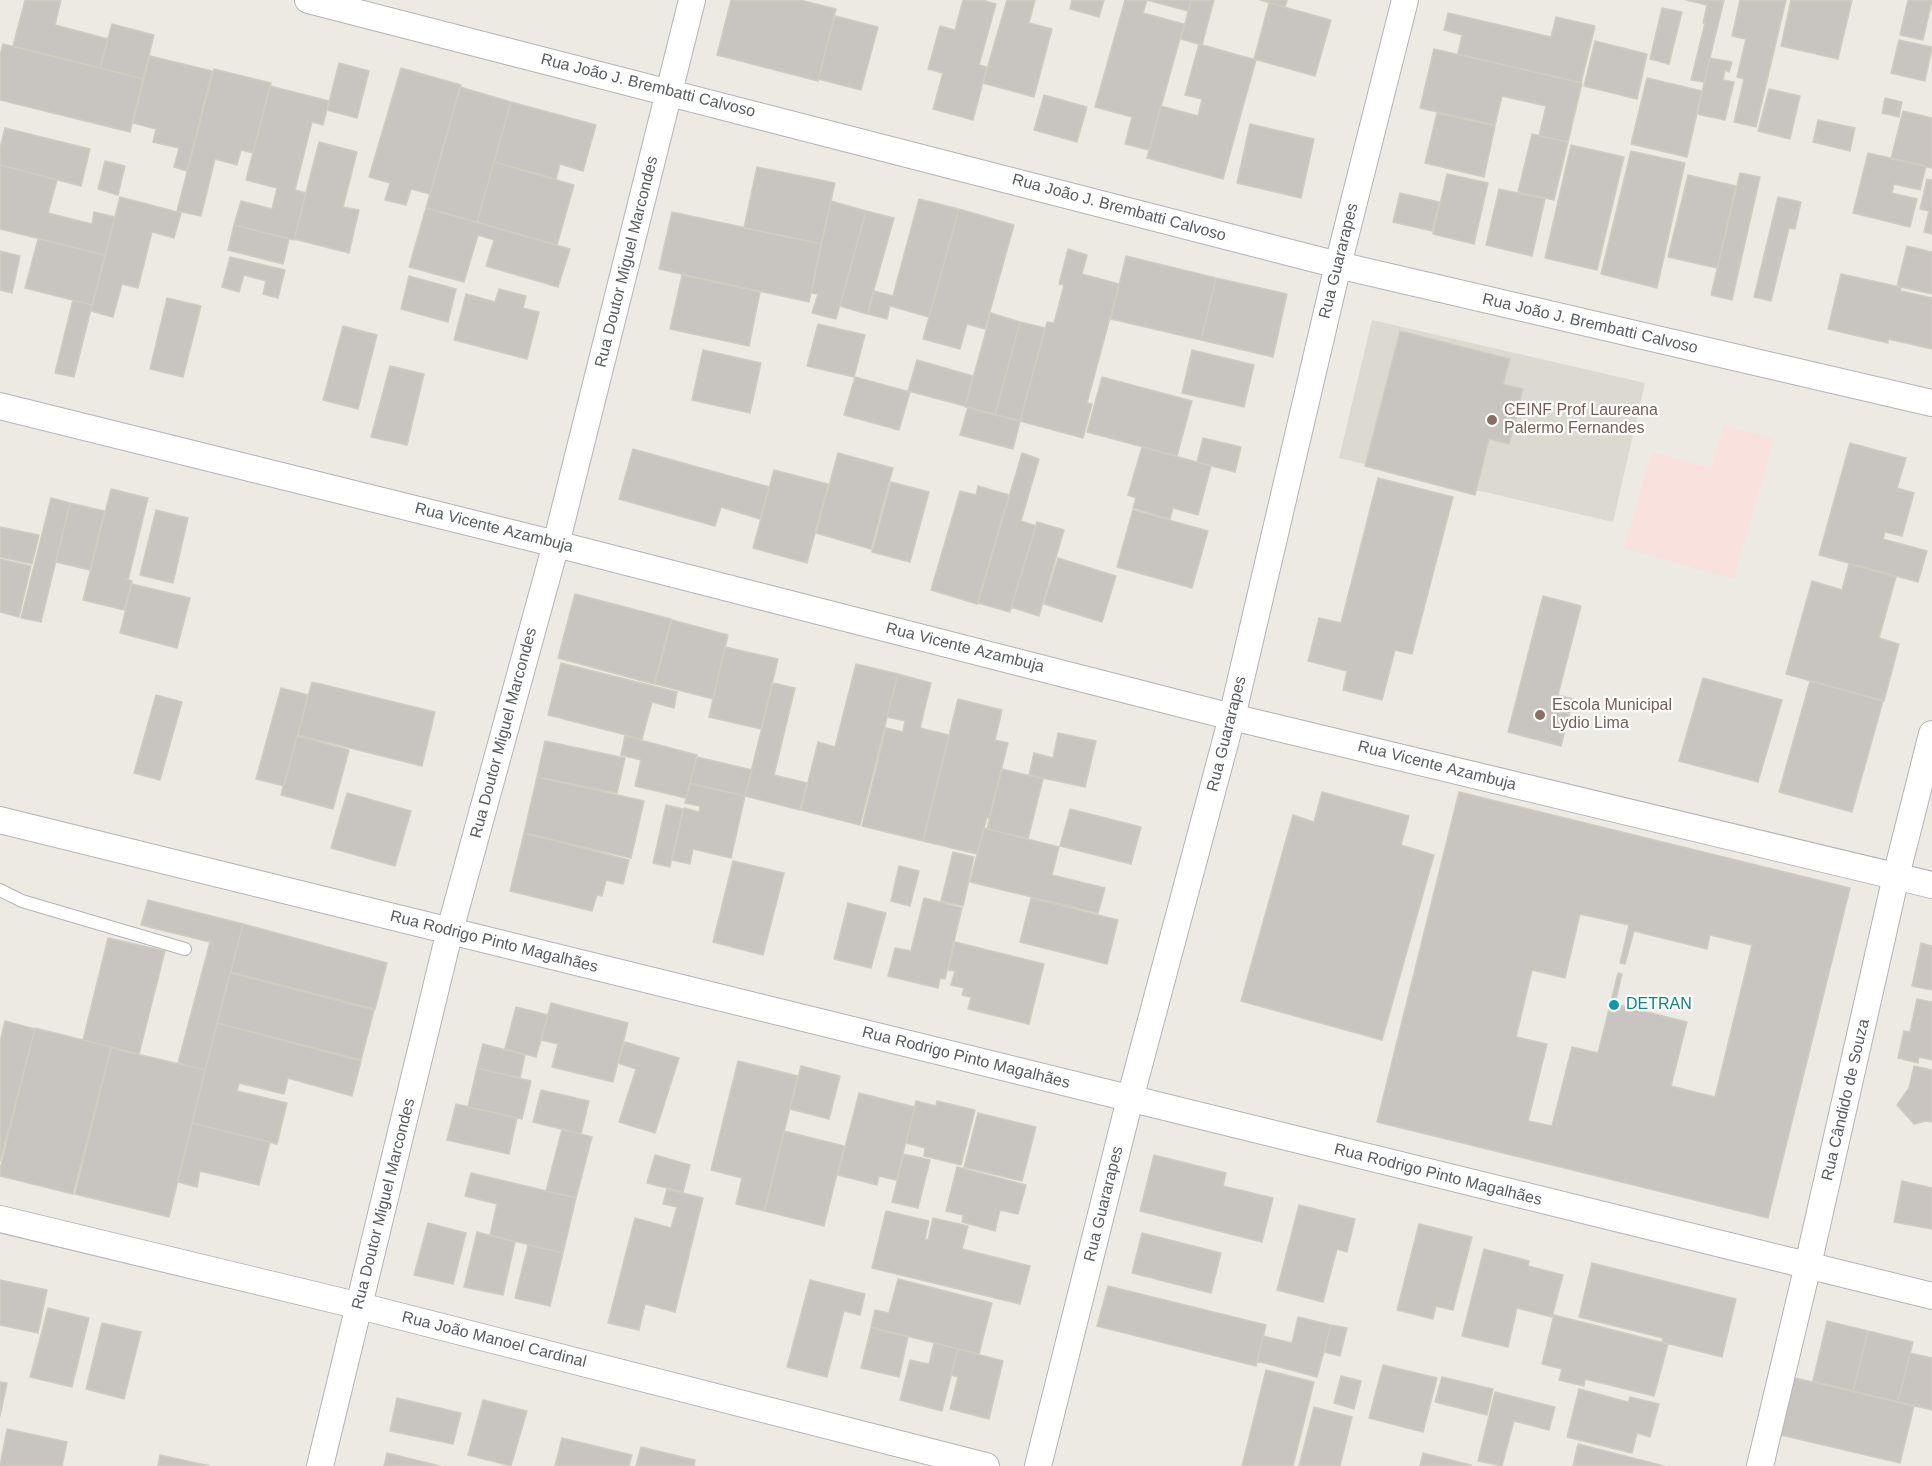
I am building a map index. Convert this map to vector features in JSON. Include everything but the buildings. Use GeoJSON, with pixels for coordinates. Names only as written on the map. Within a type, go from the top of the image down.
{"type":"FeatureCollection","features":[{"type":"Feature","properties":{"kind":"street","name":"Rua João J. Brembatti Calvoso"},"geometry":{"type":"LineString","coordinates":[[308,0],[1338,265],[1932,404]]}},
{"type":"Feature","properties":{"kind":"street","name":"Rua Doutor Miguel Marcondes"},"geometry":{"type":"LineString","coordinates":[[320,1466],[450,930],[556,544],[692,0]]}},
{"type":"Feature","properties":{"kind":"street","name":"Rua Guararapes"},"geometry":{"type":"LineString","coordinates":[[1038,1466],[1130,1099],[1232,717],[1338,265],[1405,0]]}},
{"type":"Feature","properties":{"kind":"street","name":"Rua Vicente Azambuja"},"geometry":{"type":"LineString","coordinates":[[0,406],[556,544],[1232,717],[1932,885]]}},
{"type":"Feature","properties":{"kind":"street","name":"Rua Cândido de Souza"},"geometry":{"type":"LineString","coordinates":[[1760,1466],[1808,1266],[1896,876],[1932,734]]}},
{"type":"Feature","properties":{"kind":"street","name":"Rua Rodrigo Pinto Magalhães"},"geometry":{"type":"LineString","coordinates":[[0,820],[1932,1296]]}},
{"type":"Feature","properties":{"kind":"street","name":"Rua João Manoel Cardinal"},"geometry":{"type":"LineString","coordinates":[[0,1219],[360,1306],[986,1466]]}},
{"type":"Feature","properties":{"kind":"lane"},"geometry":{"type":"LineString","coordinates":[[0,890],[22,901],[184,949]]}},
{"type":"Feature","properties":{"kind":"shaded area","name":"CEINF Prof Laureana Palermo Fernandes"},"geometry":{"type":"Polygon","coordinates":[[[1372,320],[1645,383],[1613,522],[1339,458],[1372,320]]]}},
{"type":"Feature","properties":{"kind":"shaded area"},"geometry":{"type":"Polygon","coordinates":[[[1724,425],[1774,439],[1734,579],[1624,548],[1652,452],[1711,469],[1724,425]]]}},
{"type":"Feature","properties":{"kind":"place","name":"CEINF Prof Laureana Palermo Fernandes"},"geometry":{"type":"Point","coordinates":[1492,420]}},
{"type":"Feature","properties":{"kind":"place","name":"Escola Municipal Lydio Lima"},"geometry":{"type":"Point","coordinates":[1540,715]}},
{"type":"Feature","properties":{"kind":"place","name":"DETRAN"},"geometry":{"type":"Point","coordinates":[1614,1005]}}]}
